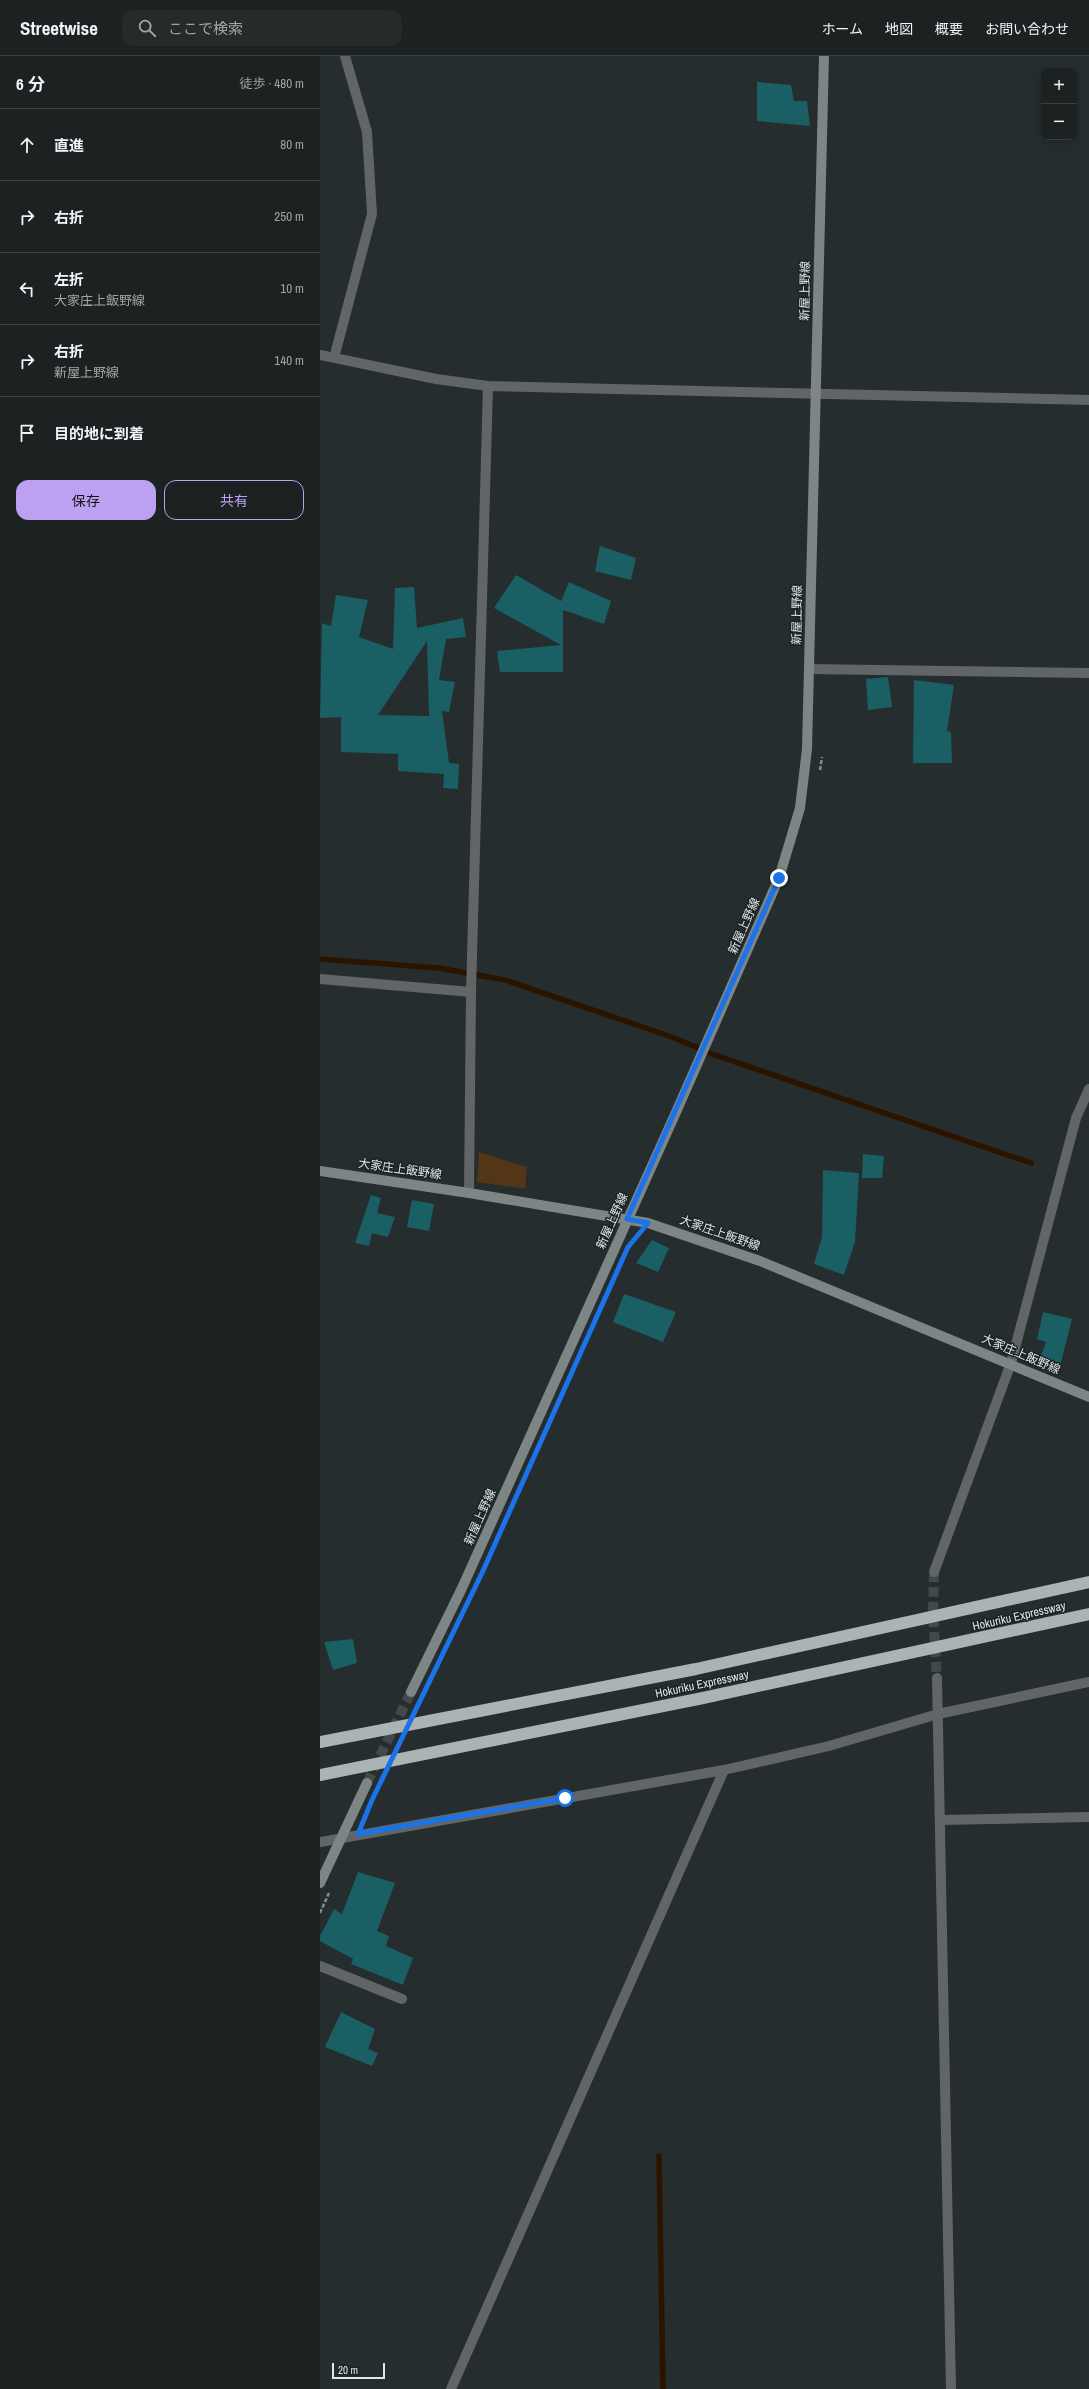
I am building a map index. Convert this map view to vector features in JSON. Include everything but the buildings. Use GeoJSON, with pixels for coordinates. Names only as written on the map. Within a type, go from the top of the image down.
{"type":"FeatureCollection","features":[{"type":"Feature","properties":{"kind":"highway","name":"Hokuriku Expressway"},"geometry":{"type":"LineString","coordinates":[[320,1742],[696,1669],[1089,1582]]}},
{"type":"Feature","properties":{"kind":"highway","name":"Hokuriku Expressway"},"geometry":{"type":"LineString","coordinates":[[320,1775],[703,1698],[1089,1614]]}},
{"type":"Feature","properties":{"kind":"main road","name":"新屋上野線"},"geometry":{"type":"LineString","coordinates":[[411,1692],[462,1588],[779,878],[800,808],[807,750],[824,56]]}},
{"type":"Feature","properties":{"kind":"main road","name":"大家庄上飯野線"},"geometry":{"type":"LineString","coordinates":[[320,1171],[469,1192],[648,1223],[760,1261],[1010,1363],[1089,1397]]}},
{"type":"Feature","properties":{"kind":"main road"},"geometry":{"type":"LineString","coordinates":[[320,1883],[367,1783]]}},
{"type":"Feature","properties":{"kind":"street"},"geometry":{"type":"LineString","coordinates":[[334,358],[372,214],[367,132],[345,56]]}},
{"type":"Feature","properties":{"kind":"street"},"geometry":{"type":"LineString","coordinates":[[320,355],[436,378],[488,386],[1089,400]]}},
{"type":"Feature","properties":{"kind":"street"},"geometry":{"type":"LineString","coordinates":[[469,1192],[471,992],[488,386]]}},
{"type":"Feature","properties":{"kind":"street"},"geometry":{"type":"LineString","coordinates":[[809,669],[1089,673]]}},
{"type":"Feature","properties":{"kind":"street"},"geometry":{"type":"LineString","coordinates":[[320,979],[471,992]]}},
{"type":"Feature","properties":{"kind":"street"},"geometry":{"type":"LineString","coordinates":[[934,1572],[1010,1363],[1076,1118],[1089,1089]]}},
{"type":"Feature","properties":{"kind":"street"},"geometry":{"type":"LineString","coordinates":[[937,1678],[942,1820],[951,2389]]}},
{"type":"Feature","properties":{"kind":"street"},"geometry":{"type":"LineString","coordinates":[[320,1842],[724,1770],[829,1746],[938,1714],[1089,1682]]}},
{"type":"Feature","properties":{"kind":"street"},"geometry":{"type":"LineString","coordinates":[[452,2389],[724,1770]]}},
{"type":"Feature","properties":{"kind":"street"},"geometry":{"type":"LineString","coordinates":[[942,1820],[1089,1817]]}},
{"type":"Feature","properties":{"kind":"street"},"geometry":{"type":"LineString","coordinates":[[320,1966],[402,1999]]}},
{"type":"Feature","properties":{"kind":"path"},"geometry":{"type":"LineString","coordinates":[[819,776],[822,753]]}},
{"type":"Feature","properties":{"kind":"path"},"geometry":{"type":"LineString","coordinates":[[320,1913],[331,1888]]}},
{"type":"Feature","properties":{"kind":"shaded area"},"geometry":{"type":"Polygon","coordinates":[[[479,1152],[527,1167],[525,1189],[477,1182],[479,1152]]]}},
{"type":"Feature","properties":{"kind":"waterway"},"geometry":{"type":"LineString","coordinates":[[320,959],[439,968],[505,980],[672,1037],[712,1054],[1031,1163]]}},
{"type":"Feature","properties":{"kind":"waterway"},"geometry":{"type":"LineString","coordinates":[[659,2156],[663,2389]]}},
{"type":"Feature","properties":{"kind":"tunnel"},"geometry":{"type":"LineString","coordinates":[[934,1572],[933,1613],[937,1678]]}},
{"type":"Feature","properties":{"kind":"tunnel"},"geometry":{"type":"LineString","coordinates":[[367,1783],[411,1692]]}},
{"type":"Feature","properties":{"kind":"route"},"geometry":{"type":"LineString","coordinates":[[565,1798],[358,1834],[372,1800],[482,1573],[628,1247],[648,1223],[627,1219],[678,1110],[779,878]]}}]}
